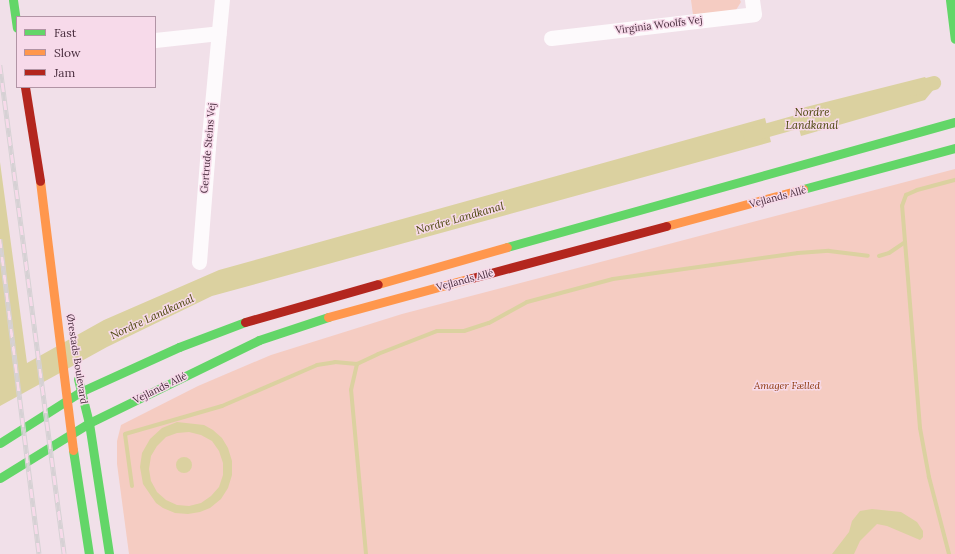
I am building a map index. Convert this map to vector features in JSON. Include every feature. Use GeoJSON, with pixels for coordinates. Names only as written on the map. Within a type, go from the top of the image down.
{"type":"FeatureCollection","features":[{"type":"Feature","properties":{"kind":"street"},"geometry":{"type":"LineString","coordinates":[[13,0],[16,21]]}},
{"type":"Feature","properties":{"kind":"street","name":"Gertrude Steins Vej"},"geometry":{"type":"LineString","coordinates":[[199,262],[222,0]]}},
{"type":"Feature","properties":{"kind":"street","name":"Virginia Woolfs Vej"},"geometry":{"type":"LineString","coordinates":[[551,38],[754,14],[752,0]]}},
{"type":"Feature","properties":{"kind":"street"},"geometry":{"type":"LineString","coordinates":[[950,0],[955,39]]}},
{"type":"Feature","properties":{"kind":"street"},"geometry":{"type":"LineString","coordinates":[[156,40],[219,33]]}},
{"type":"Feature","properties":{"kind":"street","name":"Ørestads Boulevard"},"geometry":{"type":"LineString","coordinates":[[25,88],[38,166],[66,402],[89,554]]}},
{"type":"Feature","properties":{"kind":"street","name":"Vejlands Allé"},"geometry":{"type":"LineString","coordinates":[[0,443],[80,392],[199,339],[259,316],[955,122]]}},
{"type":"Feature","properties":{"kind":"street","name":"Vejlands Allé"},"geometry":{"type":"LineString","coordinates":[[0,478],[89,423],[259,340],[335,315],[955,148]]}},
{"type":"Feature","properties":{"kind":"street","name":"Ørestads Boulevard"},"geometry":{"type":"LineString","coordinates":[[38,166],[57,244]]}},
{"type":"Feature","properties":{"kind":"street"},"geometry":{"type":"LineString","coordinates":[[783,195],[815,177],[849,166]]}},
{"type":"Feature","properties":{"kind":"street"},"geometry":{"type":"LineString","coordinates":[[190,351],[199,339]]}},
{"type":"Feature","properties":{"kind":"street","name":"Ørestads Boulevard"},"geometry":{"type":"LineString","coordinates":[[76,367],[80,392],[89,423],[109,554]]}},
{"type":"Feature","properties":{"kind":"street"},"geometry":{"type":"LineString","coordinates":[[60,427],[69,420],[78,404],[80,392]]}},
{"type":"Feature","properties":{"kind":"street"},"geometry":{"type":"LineString","coordinates":[[71,434],[73,420],[84,407],[96,401]]}},
{"type":"Feature","properties":{"kind":"green space"},"geometry":{"type":"Polygon","coordinates":[[[691,0],[740,0],[741,2],[736,10],[693,15],[691,0]]]}},
{"type":"Feature","properties":{"kind":"green space","name":"Amager Fælled"},"geometry":{"type":"Polygon","coordinates":[[[955,169],[955,554],[129,554],[117,464],[117,441],[121,425],[198,386],[271,355],[402,314],[955,169]]]}},
{"type":"Feature","properties":{"kind":"water","name":"Nordre Landkanal"},"geometry":{"type":"Polygon","coordinates":[[[925,77],[934,89],[925,100],[801,136],[794,110],[925,77]]]}},
{"type":"Feature","properties":{"kind":"water","name":"Nordre Landkanal"},"geometry":{"type":"Polygon","coordinates":[[[765,118],[771,142],[212,296],[107,347],[0,406],[0,162],[27,363],[104,320],[219,270],[765,118]]]}},
{"type":"Feature","properties":{"kind":"water"},"geometry":{"type":"Polygon","coordinates":[[[177,422],[204,425],[213,430],[222,438],[228,448],[232,461],[232,475],[228,488],[221,499],[210,508],[200,512],[188,514],[175,513],[156,503],[143,484],[140,467],[142,453],[150,439],[162,428],[177,422]],[[189,432],[177,433],[166,437],[157,446],[151,456],[149,469],[151,481],[157,492],[166,500],[177,505],[189,506],[201,503],[211,496],[219,487],[223,475],[223,463],[219,451],[212,441],[201,435],[189,432]]]}},
{"type":"Feature","properties":{"kind":"water"},"geometry":{"type":"Polygon","coordinates":[[[181,457],[187,457],[192,462],[190,471],[187,473],[181,473],[176,468],[176,462],[181,457]]]}},
{"type":"Feature","properties":{"kind":"water"},"geometry":{"type":"Polygon","coordinates":[[[872,509],[901,512],[917,522],[923,531],[923,537],[920,540],[887,526],[877,524],[860,541],[854,554],[832,554],[849,532],[852,521],[860,511],[872,509]]]}},
{"type":"Feature","properties":{"kind":"waterway","name":"Nordre Landkanal"},"geometry":{"type":"LineString","coordinates":[[912,89],[934,83]]}},
{"type":"Feature","properties":{"kind":"waterway","name":"Nordre Landkanal"},"geometry":{"type":"LineString","coordinates":[[750,135],[815,117]]}},
{"type":"Feature","properties":{"kind":"waterway"},"geometry":{"type":"LineString","coordinates":[[949,554],[929,477],[920,428],[902,206],[906,195],[917,190],[955,180]]}},
{"type":"Feature","properties":{"kind":"waterway"},"geometry":{"type":"LineString","coordinates":[[879,256],[889,253],[904,243]]}},
{"type":"Feature","properties":{"kind":"waterway"},"geometry":{"type":"LineString","coordinates":[[366,554],[351,390],[357,364],[378,354],[437,331],[464,331],[489,323],[527,302],[613,279],[798,253],[829,251],[868,256]]}},
{"type":"Feature","properties":{"kind":"waterway"},"geometry":{"type":"LineString","coordinates":[[132,486],[125,434],[222,406],[317,365],[335,362],[357,364]]}},
{"type":"Feature","properties":{"kind":"railway"},"geometry":{"type":"LineString","coordinates":[[0,65],[64,554]]}},
{"type":"Feature","properties":{"kind":"railway"},"geometry":{"type":"LineString","coordinates":[[0,239],[39,554]]}},
{"type":"Feature","properties":{"kind":"traffic: fast"},"geometry":{"type":"LineString","coordinates":[[13,0],[16,21]]}},
{"type":"Feature","properties":{"kind":"traffic: fast"},"geometry":{"type":"LineString","coordinates":[[950,0],[955,39]]}},
{"type":"Feature","properties":{"kind":"traffic: fast"},"geometry":{"type":"LineString","coordinates":[[507,247],[955,122]]}},
{"type":"Feature","properties":{"kind":"traffic: fast"},"geometry":{"type":"LineString","coordinates":[[803,189],[955,148]]}},
{"type":"Feature","properties":{"kind":"traffic: fast"},"geometry":{"type":"LineString","coordinates":[[0,478],[89,423],[259,340],[328,317]]}},
{"type":"Feature","properties":{"kind":"traffic: fast"},"geometry":{"type":"LineString","coordinates":[[0,443],[80,392],[179,347],[245,322]]}},
{"type":"Feature","properties":{"kind":"traffic: fast"},"geometry":{"type":"LineString","coordinates":[[78,379],[89,423],[109,554]]}},
{"type":"Feature","properties":{"kind":"traffic: fast"},"geometry":{"type":"LineString","coordinates":[[73,450],[89,554]]}},
{"type":"Feature","properties":{"kind":"traffic: slow"},"geometry":{"type":"LineString","coordinates":[[40,181],[73,450]]}},
{"type":"Feature","properties":{"kind":"traffic: slow"},"geometry":{"type":"LineString","coordinates":[[666,226],[803,189]]}},
{"type":"Feature","properties":{"kind":"traffic: slow"},"geometry":{"type":"LineString","coordinates":[[378,284],[507,247]]}},
{"type":"Feature","properties":{"kind":"traffic: slow"},"geometry":{"type":"LineString","coordinates":[[328,317],[472,278]]}},
{"type":"Feature","properties":{"kind":"traffic: jam"},"geometry":{"type":"LineString","coordinates":[[25,88],[40,181]]}},
{"type":"Feature","properties":{"kind":"traffic: jam"},"geometry":{"type":"LineString","coordinates":[[472,278],[666,226]]}},
{"type":"Feature","properties":{"kind":"traffic: jam"},"geometry":{"type":"LineString","coordinates":[[245,322],[378,284]]}}]}
